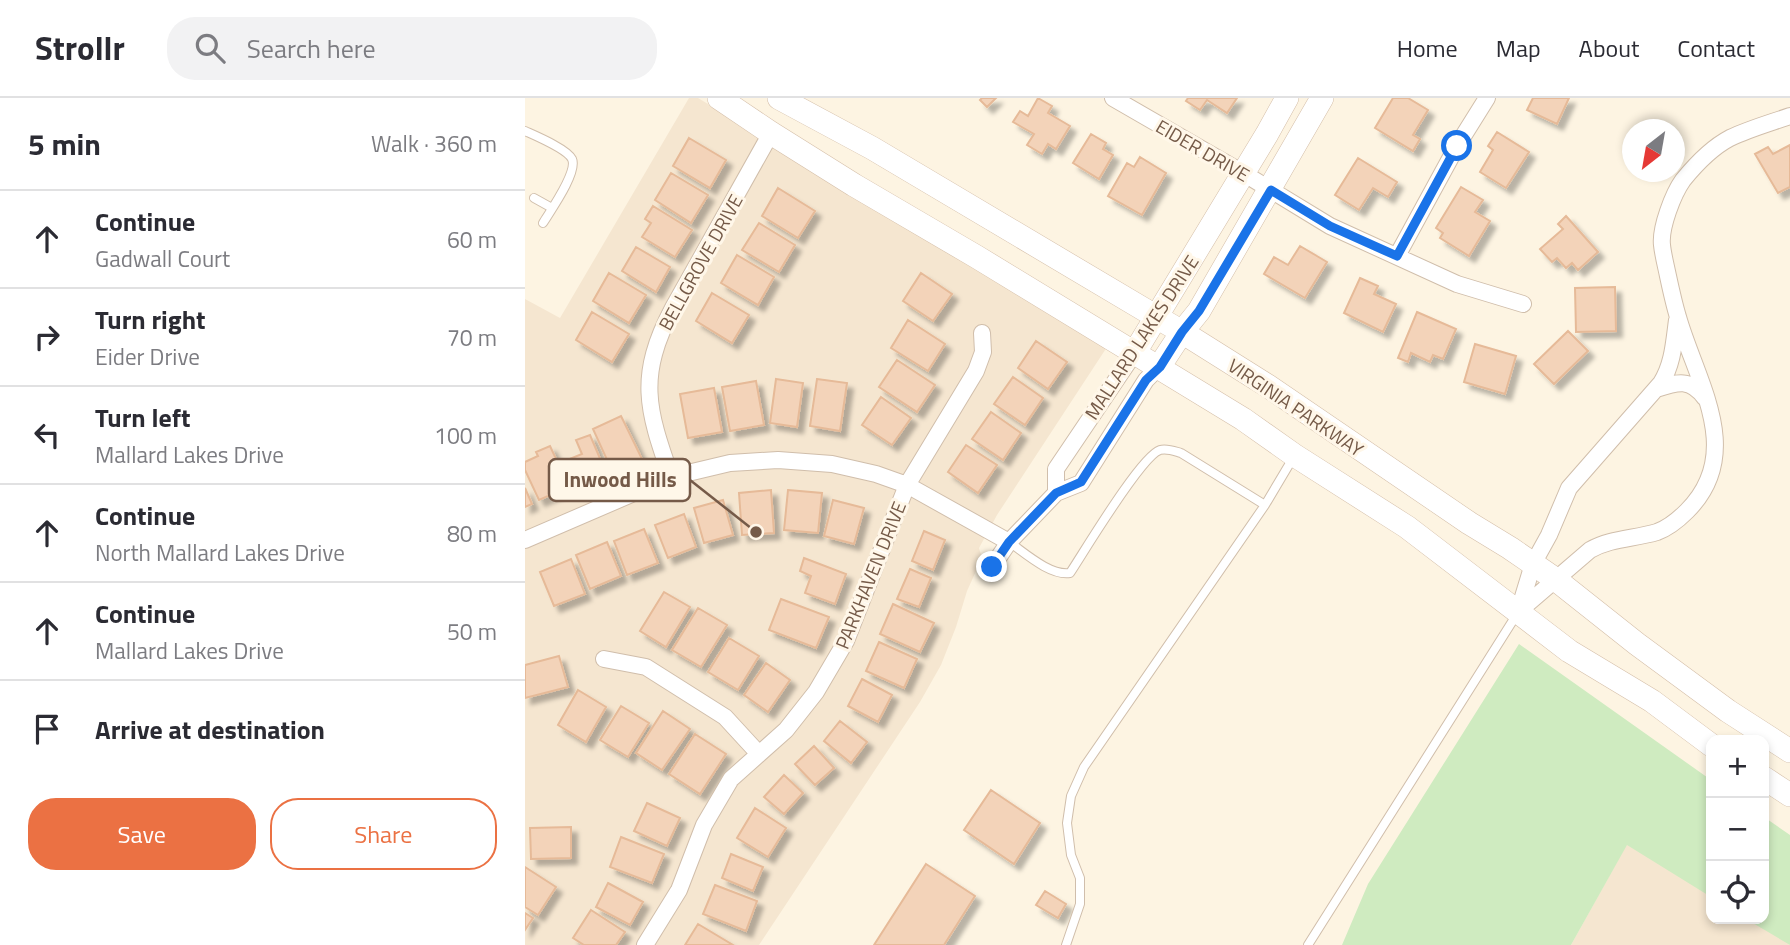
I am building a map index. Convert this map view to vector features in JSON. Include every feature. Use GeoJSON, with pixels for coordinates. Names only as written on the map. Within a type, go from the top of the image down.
{"type":"FeatureCollection","features":[{"type":"Feature","properties":{"kind":"main road","name":"VIRGINIA PARKWAY"},"geometry":{"type":"LineString","coordinates":[[719,98],[771,133],[1243,419],[1407,527],[1569,651],[1652,701],[1706,741]]}},
{"type":"Feature","properties":{"kind":"main road","name":"VIRGINIA PARKWAY"},"geometry":{"type":"LineString","coordinates":[[779,98],[872,148],[1268,386],[1555,579],[1728,711],[1790,751]]}},
{"type":"Feature","properties":{"kind":"main road","name":"MALLARD LAKES DRIVE"},"geometry":{"type":"LineString","coordinates":[[1135,352],[1287,98]]}},
{"type":"Feature","properties":{"kind":"main road","name":"MALLARD LAKES DRIVE"},"geometry":{"type":"LineString","coordinates":[[1160,367],[1199,311],[1322,98]]}},
{"type":"Feature","properties":{"kind":"main road"},"geometry":{"type":"LineString","coordinates":[[1769,781],[1790,795]]}},
{"type":"Feature","properties":{"kind":"street","name":"EIDER DRIVE"},"geometry":{"type":"LineString","coordinates":[[1114,98],[1330,226],[1457,284],[1523,304]]}},
{"type":"Feature","properties":{"kind":"street"},"geometry":{"type":"LineString","coordinates":[[1397,256],[1457,146],[1487,98]]}},
{"type":"Feature","properties":{"kind":"street"},"geometry":{"type":"LineString","coordinates":[[1519,611],[1590,550],[1603,543],[1657,531],[1675,522],[1688,510],[1708,480],[1715,442],[1713,415],[1678,317],[1661,242],[1676,190],[1692,168],[1730,138],[1790,116]]}},
{"type":"Feature","properties":{"kind":"street","name":"BELLGROVE DRIVE"},"geometry":{"type":"LineString","coordinates":[[671,477],[651,410],[649,381],[653,353],[673,308],[771,133]]}},
{"type":"Feature","properties":{"kind":"street"},"geometry":{"type":"LineString","coordinates":[[1519,611],[1533,564],[1569,488],[1667,374],[1678,317]]}},
{"type":"Feature","properties":{"kind":"street","name":"PARKHAVEN DRIVE"},"geometry":{"type":"LineString","coordinates":[[645,945],[679,890],[704,825],[731,779],[786,730],[816,692],[846,641],[907,485],[976,371],[983,352],[982,333]]}},
{"type":"Feature","properties":{"kind":"street","name":"MALLARD LAKES DRIVE"},"geometry":{"type":"LineString","coordinates":[[1056,493],[1056,469],[1135,352]]}},
{"type":"Feature","properties":{"kind":"street"},"geometry":{"type":"LineString","coordinates":[[992,567],[1009,542],[1056,493],[1081,482],[1146,380],[1160,367]]}},
{"type":"Feature","properties":{"kind":"street"},"geometry":{"type":"LineString","coordinates":[[1656,388],[1678,382],[1689,384],[1699,390],[1709,403]]}},
{"type":"Feature","properties":{"kind":"street"},"geometry":{"type":"LineString","coordinates":[[525,540],[671,477],[730,463],[795,460],[855,468],[907,485],[1009,542]]}},
{"type":"Feature","properties":{"kind":"street"},"geometry":{"type":"LineString","coordinates":[[604,659],[646,667],[725,717],[759,754]]}},
{"type":"Feature","properties":{"kind":"lane"},"geometry":{"type":"LineString","coordinates":[[525,131],[566,152],[572,160],[573,172],[543,223]]}},
{"type":"Feature","properties":{"kind":"lane"},"geometry":{"type":"LineString","coordinates":[[534,198],[552,208]]}},
{"type":"Feature","properties":{"kind":"lane"},"geometry":{"type":"LineString","coordinates":[[1009,542],[1052,571],[1070,573],[1130,481],[1158,450],[1181,453],[1265,505]]}},
{"type":"Feature","properties":{"kind":"lane"},"geometry":{"type":"LineString","coordinates":[[1066,945],[1080,905],[1080,878],[1071,855],[1067,823],[1072,796],[1084,767],[1265,505],[1294,455]]}},
{"type":"Feature","properties":{"kind":"lane"},"geometry":{"type":"LineString","coordinates":[[1308,945],[1519,611]]}},
{"type":"Feature","properties":{"kind":"shaded area"},"geometry":{"type":"Polygon","coordinates":[[[689,98],[698,98],[1109,344],[997,515],[979,548],[982,558],[967,591],[956,627],[941,665],[920,702],[759,945],[525,945],[525,299],[560,318],[689,98]]]}},
{"type":"Feature","properties":{"kind":"shaded area"},"geometry":{"type":"Polygon","coordinates":[[[1627,844],[1706,880],[1706,924],[1769,924],[1790,945],[1571,945],[1627,844]]]}},
{"type":"Feature","properties":{"kind":"green space"},"geometry":{"type":"Polygon","coordinates":[[[1519,644],[1706,776],[1706,894],[1627,845],[1571,945],[1342,945],[1368,884],[1519,644]]]}},
{"type":"Feature","properties":{"kind":"green space"},"geometry":{"type":"Polygon","coordinates":[[[1769,820],[1790,835],[1790,945],[1754,924],[1769,924],[1769,820]]]}},
{"type":"Feature","properties":{"kind":"building"},"geometry":{"type":"Polygon","coordinates":[[[996,98],[987,107],[980,100],[996,98]]]}},
{"type":"Feature","properties":{"kind":"building"},"geometry":{"type":"Polygon","coordinates":[[[1038,98],[1052,106],[1048,113],[1070,126],[1056,149],[1048,144],[1042,154],[1027,145],[1034,134],[1013,122],[1020,111],[1028,116],[1038,98]]]}},
{"type":"Feature","properties":{"kind":"building"},"geometry":{"type":"Polygon","coordinates":[[[1188,98],[1237,98],[1227,113],[1207,100],[1200,110],[1186,101],[1188,98]]]}},
{"type":"Feature","properties":{"kind":"building"},"geometry":{"type":"Polygon","coordinates":[[[1393,98],[1408,98],[1428,110],[1413,135],[1420,139],[1413,151],[1375,128],[1393,98]]]}},
{"type":"Feature","properties":{"kind":"building"},"geometry":{"type":"Polygon","coordinates":[[[1533,98],[1569,98],[1557,124],[1527,110],[1533,98]]]}},
{"type":"Feature","properties":{"kind":"building"},"geometry":{"type":"Polygon","coordinates":[[[1497,132],[1529,152],[1506,188],[1480,172],[1493,150],[1488,146],[1497,132]]]}},
{"type":"Feature","properties":{"kind":"building"},"geometry":{"type":"Polygon","coordinates":[[[1091,134],[1106,143],[1103,149],[1113,155],[1099,179],[1073,163],[1091,134]]]}},
{"type":"Feature","properties":{"kind":"building"},"geometry":{"type":"Polygon","coordinates":[[[689,138],[726,160],[710,188],[673,166],[689,138]]]}},
{"type":"Feature","properties":{"kind":"building"},"geometry":{"type":"Polygon","coordinates":[[[1790,145],[1790,187],[1778,193],[1755,154],[1768,147],[1773,154],[1790,145]]]}},
{"type":"Feature","properties":{"kind":"building"},"geometry":{"type":"Polygon","coordinates":[[[1140,157],[1166,173],[1142,215],[1108,196],[1127,163],[1134,167],[1140,157]]]}},
{"type":"Feature","properties":{"kind":"building"},"geometry":{"type":"Polygon","coordinates":[[[1358,158],[1397,182],[1388,197],[1373,188],[1359,210],[1335,195],[1358,158]]]}},
{"type":"Feature","properties":{"kind":"building"},"geometry":{"type":"Polygon","coordinates":[[[671,173],[708,195],[691,223],[655,200],[671,173]]]}},
{"type":"Feature","properties":{"kind":"building"},"geometry":{"type":"Polygon","coordinates":[[[1461,187],[1483,200],[1475,212],[1490,221],[1469,256],[1440,238],[1443,233],[1436,228],[1461,187]]]}},
{"type":"Feature","properties":{"kind":"building"},"geometry":{"type":"Polygon","coordinates":[[[778,188],[815,211],[798,238],[762,216],[778,188]]]}},
{"type":"Feature","properties":{"kind":"building"},"geometry":{"type":"Polygon","coordinates":[[[653,206],[692,230],[675,257],[642,237],[651,223],[645,219],[653,206]]]}},
{"type":"Feature","properties":{"kind":"building"},"geometry":{"type":"Polygon","coordinates":[[[1566,216],[1598,252],[1578,270],[1572,263],[1566,268],[1557,258],[1552,262],[1540,249],[1563,229],[1558,224],[1566,216]]]}},
{"type":"Feature","properties":{"kind":"building"},"geometry":{"type":"Polygon","coordinates":[[[759,223],[795,245],[779,272],[742,250],[759,223]]]}},
{"type":"Feature","properties":{"kind":"building"},"geometry":{"type":"Polygon","coordinates":[[[1300,246],[1327,262],[1305,298],[1264,274],[1274,257],[1288,265],[1300,246]]]}},
{"type":"Feature","properties":{"kind":"building"},"geometry":{"type":"Polygon","coordinates":[[[636,247],[670,267],[656,292],[622,271],[636,247]]]}},
{"type":"Feature","properties":{"kind":"building"},"geometry":{"type":"Polygon","coordinates":[[[737,255],[774,277],[758,305],[721,283],[737,255]]]}},
{"type":"Feature","properties":{"kind":"building"},"geometry":{"type":"Polygon","coordinates":[[[609,273],[646,295],[629,323],[593,301],[609,273]]]}},
{"type":"Feature","properties":{"kind":"building"},"geometry":{"type":"Polygon","coordinates":[[[921,273],[952,294],[933,321],[903,301],[921,273]]]}},
{"type":"Feature","properties":{"kind":"building"},"geometry":{"type":"Polygon","coordinates":[[[1360,278],[1378,286],[1374,294],[1396,304],[1383,332],[1344,313],[1360,278]]]}},
{"type":"Feature","properties":{"kind":"building"},"geometry":{"type":"Polygon","coordinates":[[[1615,287],[1616,331],[1576,332],[1575,288],[1615,287]]]}},
{"type":"Feature","properties":{"kind":"building"},"geometry":{"type":"Polygon","coordinates":[[[712,293],[749,315],[732,343],[696,321],[712,293]]]}},
{"type":"Feature","properties":{"kind":"building"},"geometry":{"type":"Polygon","coordinates":[[[592,312],[629,334],[612,362],[576,340],[592,312]]]}},
{"type":"Feature","properties":{"kind":"building"},"geometry":{"type":"Polygon","coordinates":[[[1417,312],[1456,329],[1443,359],[1433,355],[1430,362],[1411,353],[1408,362],[1398,358],[1417,312]]]}},
{"type":"Feature","properties":{"kind":"building"},"geometry":{"type":"Polygon","coordinates":[[[908,320],[945,344],[928,371],[891,348],[908,320]]]}},
{"type":"Feature","properties":{"kind":"building"},"geometry":{"type":"Polygon","coordinates":[[[1568,331],[1588,351],[1554,384],[1534,364],[1568,331]]]}},
{"type":"Feature","properties":{"kind":"building"},"geometry":{"type":"Polygon","coordinates":[[[1036,341],[1067,362],[1048,389],[1018,368],[1036,341]]]}},
{"type":"Feature","properties":{"kind":"building"},"geometry":{"type":"Polygon","coordinates":[[[1475,344],[1516,356],[1505,394],[1464,382],[1475,344]]]}},
{"type":"Feature","properties":{"kind":"building"},"geometry":{"type":"Polygon","coordinates":[[[897,360],[935,385],[917,412],[879,387],[897,360]]]}},
{"type":"Feature","properties":{"kind":"building"},"geometry":{"type":"Polygon","coordinates":[[[1013,377],[1043,398],[1025,425],[994,404],[1013,377]]]}},
{"type":"Feature","properties":{"kind":"building"},"geometry":{"type":"Polygon","coordinates":[[[776,379],[803,383],[797,427],[770,423],[776,379]]]}},
{"type":"Feature","properties":{"kind":"building"},"geometry":{"type":"Polygon","coordinates":[[[817,379],[847,383],[840,431],[810,426],[817,379]]]}},
{"type":"Feature","properties":{"kind":"building"},"geometry":{"type":"Polygon","coordinates":[[[756,381],[764,425],[730,431],[722,387],[756,381]]]}},
{"type":"Feature","properties":{"kind":"building"},"geometry":{"type":"Polygon","coordinates":[[[714,388],[722,432],[688,438],[680,394],[714,388]]]}},
{"type":"Feature","properties":{"kind":"building"},"geometry":{"type":"Polygon","coordinates":[[[881,397],[911,418],[892,445],[862,425],[881,397]]]}},
{"type":"Feature","properties":{"kind":"building"},"geometry":{"type":"Polygon","coordinates":[[[991,412],[1021,433],[1003,460],[972,439],[991,412]]]}},
{"type":"Feature","properties":{"kind":"building"},"geometry":{"type":"Polygon","coordinates":[[[621,416],[642,459],[613,473],[593,429],[621,416]]]}},
{"type":"Feature","properties":{"kind":"building"},"geometry":{"type":"Polygon","coordinates":[[[590,435],[607,475],[579,487],[567,460],[582,454],[576,440],[590,435]]]}},
{"type":"Feature","properties":{"kind":"building"},"geometry":{"type":"Polygon","coordinates":[[[966,445],[997,465],[978,493],[948,472],[966,445]]]}},
{"type":"Feature","properties":{"kind":"building"},"geometry":{"type":"Polygon","coordinates":[[[550,446],[569,487],[539,500],[525,470],[525,462],[538,456],[536,452],[550,446]]]}},
{"type":"Feature","properties":{"kind":"building"},"geometry":{"type":"Polygon","coordinates":[[[525,488],[532,504],[525,507],[525,488]]]}},
{"type":"Feature","properties":{"kind":"building"},"geometry":{"type":"Polygon","coordinates":[[[771,490],[774,533],[742,535],[739,493],[771,490]]]}},
{"type":"Feature","properties":{"kind":"building"},"geometry":{"type":"Polygon","coordinates":[[[788,490],[822,493],[818,533],[784,530],[788,490]]]}},
{"type":"Feature","properties":{"kind":"building"},"geometry":{"type":"Polygon","coordinates":[[[723,500],[733,535],[704,543],[694,508],[723,500]]]}},
{"type":"Feature","properties":{"kind":"building"},"geometry":{"type":"Polygon","coordinates":[[[833,500],[864,508],[854,544],[824,536],[833,500]]]}},
{"type":"Feature","properties":{"kind":"building"},"geometry":{"type":"Polygon","coordinates":[[[684,514],[696,547],[668,558],[655,525],[684,514]]]}},
{"type":"Feature","properties":{"kind":"building"},"geometry":{"type":"Polygon","coordinates":[[[644,529],[658,563],[627,575],[614,541],[644,529]]]}},
{"type":"Feature","properties":{"kind":"building"},"geometry":{"type":"Polygon","coordinates":[[[924,531],[945,540],[933,570],[912,561],[924,531]]]}},
{"type":"Feature","properties":{"kind":"building"},"geometry":{"type":"Polygon","coordinates":[[[607,542],[621,576],[590,589],[576,555],[607,542]]]}},
{"type":"Feature","properties":{"kind":"building"},"geometry":{"type":"Polygon","coordinates":[[[804,558],[846,574],[835,604],[805,593],[811,576],[800,571],[804,558]]]}},
{"type":"Feature","properties":{"kind":"building"},"geometry":{"type":"Polygon","coordinates":[[[571,559],[585,594],[554,606],[540,572],[571,559]]]}},
{"type":"Feature","properties":{"kind":"building"},"geometry":{"type":"Polygon","coordinates":[[[910,569],[931,578],[919,607],[897,599],[910,569]]]}},
{"type":"Feature","properties":{"kind":"building"},"geometry":{"type":"Polygon","coordinates":[[[664,592],[690,607],[666,647],[640,631],[664,592]]]}},
{"type":"Feature","properties":{"kind":"building"},"geometry":{"type":"Polygon","coordinates":[[[781,599],[829,617],[816,648],[769,630],[781,599]]]}},
{"type":"Feature","properties":{"kind":"building"},"geometry":{"type":"Polygon","coordinates":[[[893,604],[934,623],[920,652],[880,634],[893,604]]]}},
{"type":"Feature","properties":{"kind":"building"},"geometry":{"type":"Polygon","coordinates":[[[698,608],[727,625],[701,667],[672,650],[698,608]]]}},
{"type":"Feature","properties":{"kind":"building"},"geometry":{"type":"Polygon","coordinates":[[[729,638],[759,656],[738,690],[708,672],[729,638]]]}},
{"type":"Feature","properties":{"kind":"building"},"geometry":{"type":"Polygon","coordinates":[[[879,642],[917,659],[904,688],[866,671],[879,642]]]}},
{"type":"Feature","properties":{"kind":"building"},"geometry":{"type":"Polygon","coordinates":[[[559,656],[568,687],[525,698],[525,665],[559,656]]]}},
{"type":"Feature","properties":{"kind":"building"},"geometry":{"type":"Polygon","coordinates":[[[766,663],[790,680],[768,712],[744,695],[766,663]]]}},
{"type":"Feature","properties":{"kind":"building"},"geometry":{"type":"Polygon","coordinates":[[[862,679],[892,695],[878,722],[848,706],[862,679]]]}},
{"type":"Feature","properties":{"kind":"building"},"geometry":{"type":"Polygon","coordinates":[[[578,690],[606,707],[586,742],[558,725],[578,690]]]}},
{"type":"Feature","properties":{"kind":"building"},"geometry":{"type":"Polygon","coordinates":[[[621,706],[649,723],[628,757],[600,740],[621,706]]]}},
{"type":"Feature","properties":{"kind":"building"},"geometry":{"type":"Polygon","coordinates":[[[663,711],[690,729],[662,770],[636,753],[663,711]]]}},
{"type":"Feature","properties":{"kind":"building"},"geometry":{"type":"Polygon","coordinates":[[[840,721],[867,742],[851,763],[824,741],[840,721]]]}},
{"type":"Feature","properties":{"kind":"building"},"geometry":{"type":"Polygon","coordinates":[[[695,734],[726,754],[700,794],[669,774],[695,734]]]}},
{"type":"Feature","properties":{"kind":"building"},"geometry":{"type":"Polygon","coordinates":[[[814,746],[834,768],[815,785],[795,764],[814,746]]]}},
{"type":"Feature","properties":{"kind":"building"},"geometry":{"type":"Polygon","coordinates":[[[784,775],[803,793],[784,814],[764,797],[784,775]]]}},
{"type":"Feature","properties":{"kind":"building"},"geometry":{"type":"Polygon","coordinates":[[[991,790],[1040,823],[1014,864],[964,830],[991,790]]]}},
{"type":"Feature","properties":{"kind":"building"},"geometry":{"type":"Polygon","coordinates":[[[647,803],[680,818],[667,846],[634,831],[647,803]]]}},
{"type":"Feature","properties":{"kind":"building"},"geometry":{"type":"Polygon","coordinates":[[[755,808],[786,828],[768,857],[737,838],[755,808]]]}},
{"type":"Feature","properties":{"kind":"building"},"geometry":{"type":"Polygon","coordinates":[[[571,827],[571,858],[531,859],[530,828],[571,827]]]}},
{"type":"Feature","properties":{"kind":"building"},"geometry":{"type":"Polygon","coordinates":[[[621,837],[664,854],[652,883],[610,867],[621,837]]]}},
{"type":"Feature","properties":{"kind":"building"},"geometry":{"type":"Polygon","coordinates":[[[731,854],[763,867],[753,891],[722,878],[731,854]]]}},
{"type":"Feature","properties":{"kind":"building"},"geometry":{"type":"Polygon","coordinates":[[[926,864],[975,896],[944,945],[874,945],[926,864]]]}},
{"type":"Feature","properties":{"kind":"building"},"geometry":{"type":"Polygon","coordinates":[[[525,867],[556,887],[538,915],[525,907],[525,867]]]}},
{"type":"Feature","properties":{"kind":"building"},"geometry":{"type":"Polygon","coordinates":[[[608,883],[643,902],[630,925],[596,907],[608,883]]]}},
{"type":"Feature","properties":{"kind":"building"},"geometry":{"type":"Polygon","coordinates":[[[715,885],[757,901],[746,931],[703,914],[715,885]]]}},
{"type":"Feature","properties":{"kind":"building"},"geometry":{"type":"Polygon","coordinates":[[[1045,891],[1066,904],[1058,918],[1036,905],[1045,891]]]}},
{"type":"Feature","properties":{"kind":"building"},"geometry":{"type":"Polygon","coordinates":[[[591,910],[625,932],[616,945],[584,945],[573,938],[591,910]]]}},
{"type":"Feature","properties":{"kind":"building"},"geometry":{"type":"Polygon","coordinates":[[[525,913],[533,918],[525,930],[525,913]]]}},
{"type":"Feature","properties":{"kind":"building"},"geometry":{"type":"Polygon","coordinates":[[[698,924],[733,945],[685,945],[698,924]]]}},
{"type":"Feature","properties":{"kind":"place","name":"Inwood Hills"},"geometry":{"type":"Point","coordinates":[756,532]}},
{"type":"Feature","properties":{"kind":"route"},"geometry":{"type":"LineString","coordinates":[[992,567],[1009,542],[1056,493],[1081,482],[1090,470],[1146,380],[1160,367],[1199,311],[1271,190],[1330,226],[1397,256],[1457,146]]}}]}
